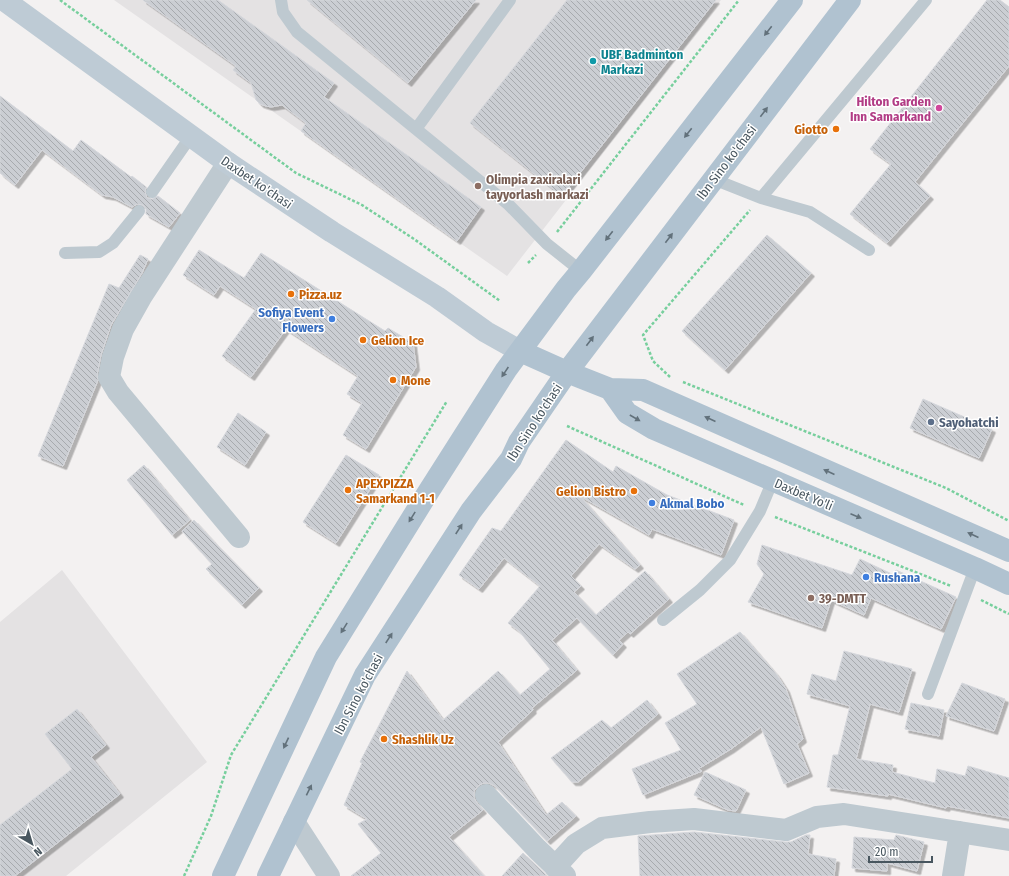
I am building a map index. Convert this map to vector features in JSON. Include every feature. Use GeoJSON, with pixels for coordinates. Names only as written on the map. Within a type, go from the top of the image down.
{"type":"FeatureCollection","features":[{"type":"Feature","properties":{"kind":"main road","name":"Daxbet ko'chasi"},"geometry":{"type":"LineString","coordinates":[[4,0],[228,164],[332,232],[437,297],[486,332],[520,351]]}},
{"type":"Feature","properties":{"kind":"main road"},"geometry":{"type":"LineString","coordinates":[[223,876],[326,657],[431,487],[520,351],[566,289],[792,0]]}},
{"type":"Feature","properties":{"kind":"main road","name":"Ibn Sino ko'chasi"},"geometry":{"type":"LineString","coordinates":[[268,876],[365,674],[471,511],[511,459],[519,442],[566,372],[850,0]]}},
{"type":"Feature","properties":{"kind":"main road"},"geometry":{"type":"LineString","coordinates":[[520,351],[566,372],[610,389],[643,390],[1009,551]]}},
{"type":"Feature","properties":{"kind":"main road","name":"Daxbet Yo'li"},"geometry":{"type":"LineString","coordinates":[[610,389],[627,414],[654,429],[1009,584]]}},
{"type":"Feature","properties":{"kind":"street"},"geometry":{"type":"LineString","coordinates":[[228,164],[145,291],[123,329],[113,357],[110,377],[118,392],[239,537]]}},
{"type":"Feature","properties":{"kind":"street"},"geometry":{"type":"LineString","coordinates":[[486,795],[560,871],[576,844],[602,828],[650,822],[694,819],[786,830],[817,817],[844,814],[1009,840]]}},
{"type":"Feature","properties":{"kind":"street"},"geometry":{"type":"LineString","coordinates":[[294,822],[329,876]]}},
{"type":"Feature","properties":{"kind":"street"},"geometry":{"type":"LineString","coordinates":[[953,876],[960,832]]}},
{"type":"Feature","properties":{"kind":"lane"},"geometry":{"type":"LineString","coordinates":[[281,0],[283,12],[297,32],[508,204],[547,244],[581,271]]}},
{"type":"Feature","properties":{"kind":"lane"},"geometry":{"type":"LineString","coordinates":[[416,129],[510,0]]}},
{"type":"Feature","properties":{"kind":"lane"},"geometry":{"type":"LineString","coordinates":[[760,198],[926,0]]}},
{"type":"Feature","properties":{"kind":"lane"},"geometry":{"type":"LineString","coordinates":[[152,192],[191,136]]}},
{"type":"Feature","properties":{"kind":"lane"},"geometry":{"type":"LineString","coordinates":[[713,179],[760,198],[810,212],[870,250]]}},
{"type":"Feature","properties":{"kind":"lane"},"geometry":{"type":"LineString","coordinates":[[65,253],[99,252],[113,243],[139,211]]}},
{"type":"Feature","properties":{"kind":"lane"},"geometry":{"type":"LineString","coordinates":[[663,620],[700,590],[730,560],[760,511],[773,480]]}},
{"type":"Feature","properties":{"kind":"lane"},"geometry":{"type":"LineString","coordinates":[[928,694],[975,568]]}},
{"type":"Feature","properties":{"kind":"path"},"geometry":{"type":"LineString","coordinates":[[60,0],[296,173],[362,205],[414,239],[500,301]]}},
{"type":"Feature","properties":{"kind":"path"},"geometry":{"type":"LineString","coordinates":[[528,262],[547,244],[738,0]]}},
{"type":"Feature","properties":{"kind":"path"},"geometry":{"type":"LineString","coordinates":[[670,377],[653,361],[643,335],[760,198]]}},
{"type":"Feature","properties":{"kind":"path"},"geometry":{"type":"LineString","coordinates":[[678,380],[946,488],[1009,520]]}},
{"type":"Feature","properties":{"kind":"path"},"geometry":{"type":"LineString","coordinates":[[184,876],[211,816],[231,755],[447,401]]}},
{"type":"Feature","properties":{"kind":"path"},"geometry":{"type":"LineString","coordinates":[[567,426],[760,511],[966,592],[1009,614]]}},
{"type":"Feature","properties":{"kind":"shaded area","name":"Olimpia zaxiralari tayyorlash markazi"},"geometry":{"type":"Polygon","coordinates":[[[114,0],[721,0],[507,276],[114,0]]]}},
{"type":"Feature","properties":{"kind":"shaded area"},"geometry":{"type":"Polygon","coordinates":[[[62,570],[207,762],[66,876],[0,876],[0,622],[62,570]]]}},
{"type":"Feature","properties":{"kind":"building"},"geometry":{"type":"Polygon","coordinates":[[[143,0],[218,0],[334,83],[324,97],[481,207],[457,241],[301,131],[306,123],[282,105],[271,107],[260,104],[256,100],[251,83],[233,70],[236,66],[143,0]]]}},
{"type":"Feature","properties":{"kind":"building"},"geometry":{"type":"Polygon","coordinates":[[[307,0],[476,0],[408,83],[307,0]]]}},
{"type":"Feature","properties":{"kind":"building","name":"UBF Badminton Markazi"},"geometry":{"type":"Polygon","coordinates":[[[567,0],[716,0],[562,196],[470,123],[567,0]]]}},
{"type":"Feature","properties":{"kind":"building","name":"Hilton Garden Inn Samarkand"},"geometry":{"type":"Polygon","coordinates":[[[987,0],[1000,0],[1009,7],[1009,66],[915,182],[930,196],[887,243],[850,214],[891,164],[870,149],[987,0]]]}},
{"type":"Feature","properties":{"kind":"building"},"geometry":{"type":"Polygon","coordinates":[[[0,96],[73,151],[81,140],[146,187],[145,192],[147,198],[152,199],[158,196],[180,213],[169,227],[146,214],[146,209],[143,205],[137,204],[132,207],[113,197],[102,195],[42,150],[15,185],[0,173],[0,96]]]}},
{"type":"Feature","properties":{"kind":"building"},"geometry":{"type":"Polygon","coordinates":[[[767,235],[811,273],[725,370],[682,331],[767,235]]]}},
{"type":"Feature","properties":{"kind":"building"},"geometry":{"type":"Polygon","coordinates":[[[199,250],[244,278],[261,253],[385,331],[388,328],[413,343],[416,367],[366,449],[343,435],[362,403],[347,394],[358,376],[286,329],[251,377],[222,356],[256,309],[220,286],[214,295],[183,275],[199,250]]]}},
{"type":"Feature","properties":{"kind":"building"},"geometry":{"type":"Polygon","coordinates":[[[140,255],[148,259],[142,273],[111,325],[101,355],[97,375],[98,380],[63,466],[38,456],[109,284],[119,288],[140,255]]]}},
{"type":"Feature","properties":{"kind":"building"},"geometry":{"type":"Polygon","coordinates":[[[923,399],[992,429],[979,458],[910,428],[923,399]]]}},
{"type":"Feature","properties":{"kind":"building"},"geometry":{"type":"Polygon","coordinates":[[[238,413],[266,432],[245,465],[217,447],[238,413]]]}},
{"type":"Feature","properties":{"kind":"building"},"geometry":{"type":"Polygon","coordinates":[[[566,440],[613,472],[616,466],[667,495],[734,520],[721,555],[652,529],[649,535],[580,496],[640,565],[635,569],[599,544],[571,576],[581,586],[574,592],[596,615],[645,571],[669,599],[630,634],[628,632],[619,640],[623,644],[613,655],[577,618],[552,640],[577,670],[532,708],[533,710],[498,742],[546,815],[562,802],[576,816],[547,841],[495,786],[489,783],[483,783],[474,791],[474,798],[483,810],[449,837],[484,876],[351,876],[381,853],[358,824],[367,819],[344,805],[362,763],[360,762],[407,671],[443,720],[498,671],[520,695],[550,669],[519,631],[508,623],[540,586],[504,558],[479,589],[459,575],[492,528],[501,531],[566,440]]]}},
{"type":"Feature","properties":{"kind":"building"},"geometry":{"type":"Polygon","coordinates":[[[346,455],[379,475],[336,543],[303,522],[346,455]]]}},
{"type":"Feature","properties":{"kind":"building"},"geometry":{"type":"Polygon","coordinates":[[[144,465],[190,520],[172,535],[127,480],[144,465]]]}},
{"type":"Feature","properties":{"kind":"building"},"geometry":{"type":"Polygon","coordinates":[[[194,520],[259,588],[242,605],[206,569],[212,564],[182,531],[194,520]]]}},
{"type":"Feature","properties":{"kind":"building"},"geometry":{"type":"Polygon","coordinates":[[[762,545],[852,575],[860,559],[894,575],[896,570],[956,597],[941,629],[871,598],[864,615],[831,600],[822,628],[748,602],[764,574],[757,564],[762,545]]]}},
{"type":"Feature","properties":{"kind":"building"},"geometry":{"type":"Polygon","coordinates":[[[740,632],[777,675],[786,689],[803,739],[797,744],[809,773],[784,784],[761,727],[731,749],[698,769],[702,771],[643,795],[632,769],[681,750],[665,723],[697,704],[677,674],[740,632]]]}},
{"type":"Feature","properties":{"kind":"building"},"geometry":{"type":"Polygon","coordinates":[[[844,651],[912,669],[899,712],[870,704],[856,759],[893,765],[892,772],[935,783],[937,769],[965,776],[968,766],[1009,778],[1009,818],[947,806],[946,808],[888,794],[888,796],[827,787],[833,755],[838,755],[850,706],[807,694],[812,674],[836,681],[844,651]]]}},
{"type":"Feature","properties":{"kind":"building"},"geometry":{"type":"Polygon","coordinates":[[[962,683],[1005,699],[994,731],[946,716],[962,683]]]}},
{"type":"Feature","properties":{"kind":"building"},"geometry":{"type":"Polygon","coordinates":[[[647,700],[658,714],[578,782],[572,782],[551,758],[602,720],[611,728],[647,700]]]}},
{"type":"Feature","properties":{"kind":"building"},"geometry":{"type":"Polygon","coordinates":[[[911,703],[944,710],[939,736],[905,729],[911,703]]]}},
{"type":"Feature","properties":{"kind":"building"},"geometry":{"type":"Polygon","coordinates":[[[77,709],[106,745],[91,757],[120,794],[15,876],[0,876],[0,825],[72,769],[45,734],[77,709]]]}},
{"type":"Feature","properties":{"kind":"building"},"geometry":{"type":"Polygon","coordinates":[[[705,772],[746,790],[736,811],[728,810],[694,795],[705,772]]]}},
{"type":"Feature","properties":{"kind":"building"},"geometry":{"type":"Polygon","coordinates":[[[694,832],[785,842],[791,842],[806,835],[810,835],[808,854],[836,859],[834,876],[640,876],[638,836],[694,832]]]}},
{"type":"Feature","properties":{"kind":"building"},"geometry":{"type":"Polygon","coordinates":[[[896,835],[924,842],[917,871],[887,863],[887,871],[852,868],[854,837],[894,840],[896,835]]]}},
{"type":"Feature","properties":{"kind":"building"},"geometry":{"type":"Polygon","coordinates":[[[523,853],[545,874],[546,876],[502,876],[523,853]]]}},
{"type":"Feature","properties":{"kind":"place","name":"UBF Badminton Markazi"},"geometry":{"type":"Point","coordinates":[593,61]}},
{"type":"Feature","properties":{"kind":"place","name":"Hilton Garden Inn Samarkand"},"geometry":{"type":"Point","coordinates":[939,108]}},
{"type":"Feature","properties":{"kind":"place","name":"Giotto"},"geometry":{"type":"Point","coordinates":[836,129]}},
{"type":"Feature","properties":{"kind":"place","name":"Olimpia zaxiralari tayyorlash markazi"},"geometry":{"type":"Point","coordinates":[478,186]}},
{"type":"Feature","properties":{"kind":"place","name":"Pizza.uz"},"geometry":{"type":"Point","coordinates":[291,294]}},
{"type":"Feature","properties":{"kind":"place","name":"Sofiya Event Flowers"},"geometry":{"type":"Point","coordinates":[332,319]}},
{"type":"Feature","properties":{"kind":"place","name":"Gelion Ice"},"geometry":{"type":"Point","coordinates":[363,340]}},
{"type":"Feature","properties":{"kind":"place","name":"Mone"},"geometry":{"type":"Point","coordinates":[393,380]}},
{"type":"Feature","properties":{"kind":"place","name":"Sayohatchi"},"geometry":{"type":"Point","coordinates":[931,422]}},
{"type":"Feature","properties":{"kind":"place","name":"APEXPIZZA Samarkand 1-1"},"geometry":{"type":"Point","coordinates":[348,490]}},
{"type":"Feature","properties":{"kind":"place","name":"Gelion Bistro"},"geometry":{"type":"Point","coordinates":[634,491]}},
{"type":"Feature","properties":{"kind":"place","name":"Akmal Bobo"},"geometry":{"type":"Point","coordinates":[652,503]}},
{"type":"Feature","properties":{"kind":"place","name":"Rushana"},"geometry":{"type":"Point","coordinates":[866,577]}},
{"type":"Feature","properties":{"kind":"place","name":"39-DMTT"},"geometry":{"type":"Point","coordinates":[811,598]}},
{"type":"Feature","properties":{"kind":"place","name":"Shashlik Uz"},"geometry":{"type":"Point","coordinates":[384,739]}}]}
